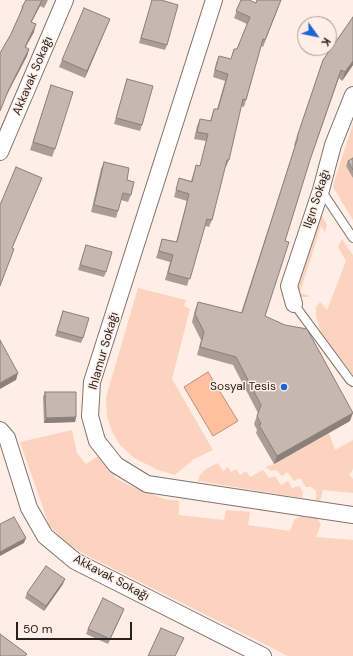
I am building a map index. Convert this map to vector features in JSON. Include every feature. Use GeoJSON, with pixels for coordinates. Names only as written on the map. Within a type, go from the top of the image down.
{"type":"FeatureCollection","features":[{"type":"Feature","properties":{"kind":"street","name":"Akkavak Sokağı"},"geometry":{"type":"LineString","coordinates":[[0,152],[65,0]]}},
{"type":"Feature","properties":{"kind":"street","name":"Ihlamur Sokağı"},"geometry":{"type":"LineString","coordinates":[[214,0],[92,382],[90,416],[97,441],[116,465],[147,484],[353,515]]}},
{"type":"Feature","properties":{"kind":"street","name":"Ilgın Sokağı"},"geometry":{"type":"LineString","coordinates":[[294,304],[289,286],[321,190],[333,145],[353,95]]}},
{"type":"Feature","properties":{"kind":"street","name":"Akkavak Sokağı"},"geometry":{"type":"LineString","coordinates":[[0,430],[6,438],[29,508],[45,536],[75,561],[263,656]]}},
{"type":"Feature","properties":{"kind":"lane"},"geometry":{"type":"LineString","coordinates":[[321,190],[353,238]]}},
{"type":"Feature","properties":{"kind":"lane"},"geometry":{"type":"LineString","coordinates":[[294,304],[353,382]]}},
{"type":"Feature","properties":{"kind":"shaded area"},"geometry":{"type":"Polygon","coordinates":[[[353,124],[353,220],[333,187],[353,124]]]}},
{"type":"Feature","properties":{"kind":"shaded area"},"geometry":{"type":"Polygon","coordinates":[[[321,214],[327,225],[325,232],[321,226],[300,292],[308,295],[309,297],[302,297],[298,295],[296,291],[321,214]]]}},
{"type":"Feature","properties":{"kind":"shaded area"},"geometry":{"type":"Polygon","coordinates":[[[342,239],[353,255],[353,375],[321,332],[316,316],[316,307],[320,302],[327,310],[346,261],[338,247],[342,239]]]}},
{"type":"Feature","properties":{"kind":"shaded area"},"geometry":{"type":"Polygon","coordinates":[[[138,288],[186,300],[184,306],[190,309],[172,379],[213,450],[194,459],[175,475],[158,470],[134,458],[120,445],[112,432],[107,416],[106,397],[138,288]]]}},
{"type":"Feature","properties":{"kind":"shaded area"},"geometry":{"type":"Polygon","coordinates":[[[208,372],[238,421],[213,436],[184,387],[208,372]]]}},
{"type":"Feature","properties":{"kind":"shaded area"},"geometry":{"type":"Polygon","coordinates":[[[72,430],[77,453],[86,464],[96,457],[109,457],[115,478],[137,489],[165,499],[179,501],[179,515],[224,520],[226,510],[250,512],[248,525],[290,531],[294,520],[311,509],[321,524],[316,537],[353,540],[353,656],[288,656],[67,544],[49,525],[20,442],[72,430]]]}},
{"type":"Feature","properties":{"kind":"shaded area"},"geometry":{"type":"Polygon","coordinates":[[[329,433],[335,450],[353,440],[353,469],[349,475],[353,479],[353,493],[323,490],[320,501],[316,500],[316,491],[311,487],[306,487],[300,478],[294,481],[287,472],[282,476],[276,470],[271,471],[265,467],[274,464],[329,433]]]}},
{"type":"Feature","properties":{"kind":"shaded area"},"geometry":{"type":"Polygon","coordinates":[[[218,463],[223,471],[228,467],[231,472],[236,469],[240,475],[246,471],[250,477],[263,470],[269,478],[275,476],[281,485],[288,481],[292,488],[299,486],[303,492],[302,498],[198,481],[200,475],[206,469],[218,463]]]}},
{"type":"Feature","properties":{"kind":"building"},"geometry":{"type":"Polygon","coordinates":[[[26,0],[42,0],[31,22],[36,24],[25,47],[29,49],[0,111],[0,53],[11,34],[26,0]]]}},
{"type":"Feature","properties":{"kind":"building"},"geometry":{"type":"Polygon","coordinates":[[[152,0],[161,0],[178,5],[167,45],[141,38],[152,0]]]}},
{"type":"Feature","properties":{"kind":"building"},"geometry":{"type":"Polygon","coordinates":[[[241,0],[249,0],[256,3],[257,0],[281,0],[265,40],[263,39],[246,100],[243,99],[229,160],[227,160],[212,220],[207,219],[190,279],[168,273],[173,255],[159,251],[162,239],[177,242],[189,194],[176,190],[179,178],[192,182],[196,165],[200,166],[208,134],[197,132],[200,119],[211,121],[214,109],[218,109],[228,74],[215,70],[219,56],[231,59],[234,49],[237,49],[250,17],[236,11],[241,0]]]}},
{"type":"Feature","properties":{"kind":"building"},"geometry":{"type":"Polygon","coordinates":[[[84,8],[110,19],[87,71],[62,60],[84,8]]]}},
{"type":"Feature","properties":{"kind":"building"},"geometry":{"type":"Polygon","coordinates":[[[353,17],[353,61],[345,72],[341,70],[310,160],[285,241],[289,242],[265,316],[285,325],[307,329],[353,413],[277,456],[259,425],[261,424],[257,416],[261,405],[236,357],[200,347],[204,332],[195,314],[198,302],[242,313],[297,137],[323,60],[326,56],[337,56],[337,40],[353,17]]]}},
{"type":"Feature","properties":{"kind":"building"},"geometry":{"type":"Polygon","coordinates":[[[127,79],[153,86],[142,125],[116,118],[127,79]]]}},
{"type":"Feature","properties":{"kind":"building"},"geometry":{"type":"Polygon","coordinates":[[[51,85],[73,92],[55,149],[33,142],[51,85]]]}},
{"type":"Feature","properties":{"kind":"building"},"geometry":{"type":"Polygon","coordinates":[[[353,158],[353,170],[348,161],[353,158]]]}},
{"type":"Feature","properties":{"kind":"building"},"geometry":{"type":"Polygon","coordinates":[[[104,162],[129,168],[127,180],[134,182],[131,195],[123,193],[118,211],[94,205],[104,162]]]}},
{"type":"Feature","properties":{"kind":"building"},"geometry":{"type":"Polygon","coordinates":[[[16,167],[42,178],[12,248],[14,249],[0,286],[0,205],[16,167]]]}},
{"type":"Feature","properties":{"kind":"building"},"geometry":{"type":"Polygon","coordinates":[[[86,245],[112,252],[106,272],[80,265],[86,245]]]}},
{"type":"Feature","properties":{"kind":"building"},"geometry":{"type":"Polygon","coordinates":[[[63,311],[89,318],[83,338],[57,331],[63,311]]]}},
{"type":"Feature","properties":{"kind":"building"},"geometry":{"type":"Polygon","coordinates":[[[0,340],[18,373],[0,383],[0,340]]]}},
{"type":"Feature","properties":{"kind":"building"},"geometry":{"type":"Polygon","coordinates":[[[45,392],[76,392],[76,417],[46,418],[45,392]]]}},
{"type":"Feature","properties":{"kind":"building"},"geometry":{"type":"Polygon","coordinates":[[[14,517],[26,538],[0,552],[0,524],[14,517]]]}},
{"type":"Feature","properties":{"kind":"building"},"geometry":{"type":"Polygon","coordinates":[[[46,566],[65,579],[46,606],[27,593],[46,566]]]}},
{"type":"Feature","properties":{"kind":"building"},"geometry":{"type":"Polygon","coordinates":[[[103,598],[124,609],[110,639],[88,629],[103,598]]]}},
{"type":"Feature","properties":{"kind":"building"},"geometry":{"type":"Polygon","coordinates":[[[161,628],[184,638],[175,656],[148,656],[161,628]]]}},
{"type":"Feature","properties":{"kind":"building"},"geometry":{"type":"Polygon","coordinates":[[[0,634],[27,654],[25,656],[0,656],[0,634]]]}},
{"type":"Feature","properties":{"kind":"place","name":"Sosyal Tesis"},"geometry":{"type":"Point","coordinates":[284,387]}}]}
